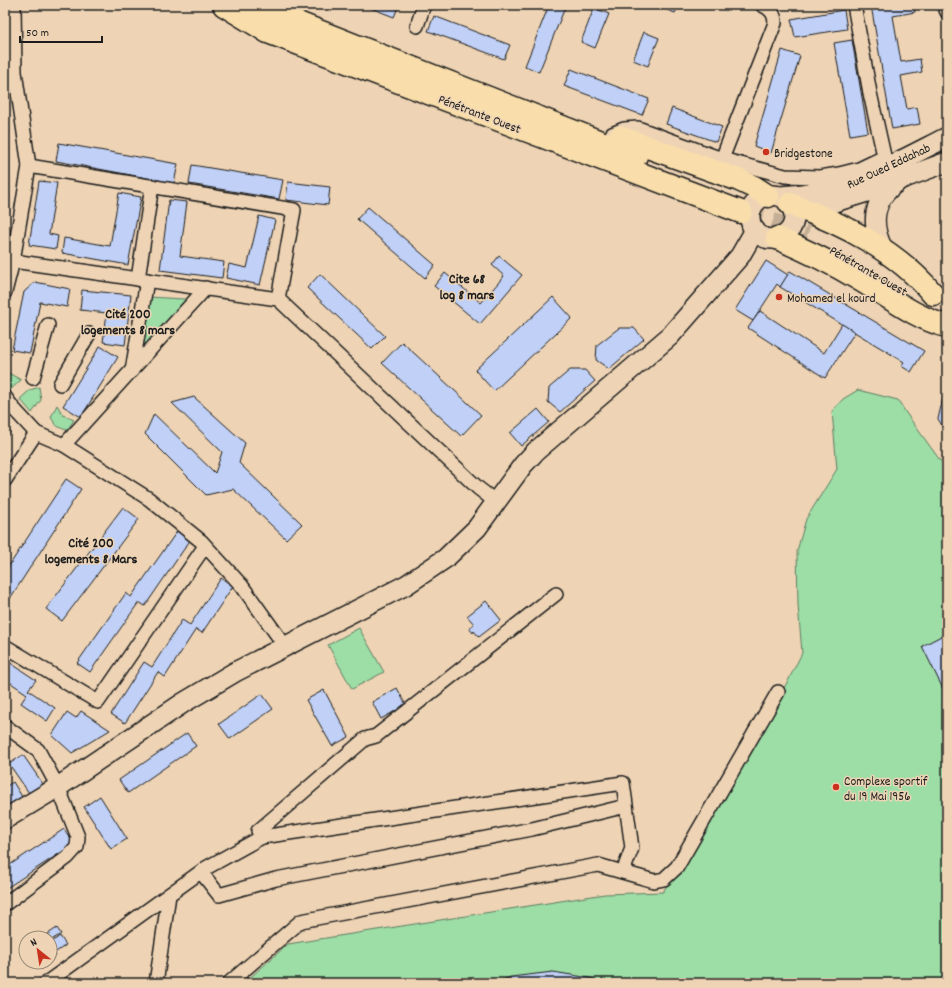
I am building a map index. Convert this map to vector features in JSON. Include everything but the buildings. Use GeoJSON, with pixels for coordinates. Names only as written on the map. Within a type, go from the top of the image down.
{"type":"FeatureCollection","features":[{"type":"Feature","properties":{"kind":"highway","name":"Pénétrante Ouest"},"geometry":{"type":"LineString","coordinates":[[224,5],[268,32],[557,134],[777,217],[874,256],[940,299]]}},
{"type":"Feature","properties":{"kind":"highway","name":"Pénétrante Ouest"},"geometry":{"type":"LineString","coordinates":[[259,5],[275,14],[557,134]]}},
{"type":"Feature","properties":{"kind":"highway"},"geometry":{"type":"LineString","coordinates":[[557,134],[586,128],[612,134],[739,180],[754,187],[800,248],[851,274],[926,319],[947,325]]}},
{"type":"Feature","properties":{"kind":"highway","name":"Pénétrante Ouest"},"geometry":{"type":"LineString","coordinates":[[777,217],[895,283],[947,325]]}},
{"type":"Feature","properties":{"kind":"highway"},"geometry":{"type":"LineString","coordinates":[[777,217],[842,225],[883,249],[914,272],[940,299]]}},
{"type":"Feature","properties":{"kind":"main road","name":"Rue Oued Eddahab"},"geometry":{"type":"LineString","coordinates":[[777,217],[812,194],[857,181],[886,162],[947,137]]}},
{"type":"Feature","properties":{"kind":"main road"},"geometry":{"type":"LineString","coordinates":[[5,819],[58,787],[183,703],[235,672],[406,585],[446,558],[477,528],[523,465],[536,451],[670,336],[740,256],[777,217],[864,193],[947,162]]}},
{"type":"Feature","properties":{"kind":"main road"},"geometry":{"type":"LineString","coordinates":[[883,249],[875,228],[878,205],[884,194],[902,179]]}},
{"type":"Feature","properties":{"kind":"street"},"geometry":{"type":"LineString","coordinates":[[5,292],[13,261],[29,166],[15,72],[14,5]]}},
{"type":"Feature","properties":{"kind":"street"},"geometry":{"type":"LineString","coordinates":[[417,26],[424,5]]}},
{"type":"Feature","properties":{"kind":"street"},"geometry":{"type":"LineString","coordinates":[[722,159],[775,23],[773,13],[762,5]]}},
{"type":"Feature","properties":{"kind":"street"},"geometry":{"type":"LineString","coordinates":[[612,134],[624,129],[638,128],[722,159],[785,176],[814,177],[839,174],[886,162],[870,94],[854,5]]}},
{"type":"Feature","properties":{"kind":"street"},"geometry":{"type":"LineString","coordinates":[[944,5],[947,12]]}},
{"type":"Feature","properties":{"kind":"street"},"geometry":{"type":"LineString","coordinates":[[29,166],[294,210],[278,299]]}},
{"type":"Feature","properties":{"kind":"street"},"geometry":{"type":"LineString","coordinates":[[132,371],[152,186]]}},
{"type":"Feature","properties":{"kind":"street"},"geometry":{"type":"LineString","coordinates":[[13,261],[278,299],[478,488],[496,502]]}},
{"type":"Feature","properties":{"kind":"street"},"geometry":{"type":"LineString","coordinates":[[64,444],[206,288]]}},
{"type":"Feature","properties":{"kind":"street"},"geometry":{"type":"LineString","coordinates":[[33,378],[48,325]]}},
{"type":"Feature","properties":{"kind":"street"},"geometry":{"type":"LineString","coordinates":[[60,384],[89,334]]}},
{"type":"Feature","properties":{"kind":"street"},"geometry":{"type":"LineString","coordinates":[[5,397],[36,433],[64,444],[149,500],[206,546],[242,586],[285,646]]}},
{"type":"Feature","properties":{"kind":"street"},"geometry":{"type":"LineString","coordinates":[[5,480],[36,433]]}},
{"type":"Feature","properties":{"kind":"street"},"geometry":{"type":"LineString","coordinates":[[5,646],[98,702],[206,546]]}},
{"type":"Feature","properties":{"kind":"street"},"geometry":{"type":"LineString","coordinates":[[262,837],[258,831],[365,738],[376,736],[556,594]]}},
{"type":"Feature","properties":{"kind":"street"},"geometry":{"type":"LineString","coordinates":[[229,983],[301,921],[598,865],[654,881],[664,879],[677,867],[778,692]]}},
{"type":"Feature","properties":{"kind":"street"},"geometry":{"type":"LineString","coordinates":[[5,726],[38,750],[58,787],[78,837],[77,847],[68,858],[5,904]]}},
{"type":"Feature","properties":{"kind":"street"},"geometry":{"type":"LineString","coordinates":[[46,983],[201,872],[262,837],[623,783],[632,848],[623,872]]}},
{"type":"Feature","properties":{"kind":"street"},"geometry":{"type":"LineString","coordinates":[[201,872],[219,895],[276,879],[532,829],[626,806]]}},
{"type":"Feature","properties":{"kind":"street"},"geometry":{"type":"LineString","coordinates":[[156,983],[169,895]]}},
{"type":"Feature","properties":{"kind":"green space"},"geometry":{"type":"Polygon","coordinates":[[[148,297],[184,299],[186,302],[142,349],[148,297]]]}},
{"type":"Feature","properties":{"kind":"green space"},"geometry":{"type":"Polygon","coordinates":[[[5,371],[21,380],[9,391],[5,381],[5,371]]]}},
{"type":"Feature","properties":{"kind":"green space"},"geometry":{"type":"Polygon","coordinates":[[[39,387],[41,400],[32,413],[20,399],[30,390],[39,387]]]}},
{"type":"Feature","properties":{"kind":"green space","name":"Complexe sportif du 19 Mai 1956"},"geometry":{"type":"Polygon","coordinates":[[[858,390],[898,400],[947,470],[947,983],[244,983],[288,944],[605,894],[663,892],[788,681],[802,653],[798,605],[797,551],[806,519],[837,469],[832,411],[843,399],[858,390]]]}},
{"type":"Feature","properties":{"kind":"green space"},"geometry":{"type":"Polygon","coordinates":[[[57,405],[63,415],[74,420],[67,430],[57,426],[51,417],[57,405]]]}},
{"type":"Feature","properties":{"kind":"green space"},"geometry":{"type":"Polygon","coordinates":[[[359,628],[384,672],[352,689],[328,645],[359,628]]]}},
{"type":"Feature","properties":{"kind":"tunnel"},"geometry":{"type":"LineString","coordinates":[[741,212],[807,236]]}},
{"type":"Feature","properties":{"kind":"place","name":"Bridgestone"},"geometry":{"type":"Point","coordinates":[766,152]}},
{"type":"Feature","properties":{"kind":"place","name":"Mohamed el kourd"},"geometry":{"type":"Point","coordinates":[779,297]}},
{"type":"Feature","properties":{"kind":"place","name":"Complexe sportif du 19 Mai 1956"},"geometry":{"type":"Point","coordinates":[836,787]}},
{"type":"Feature","properties":{"kind":"district","name":"Cite 68 log 8 mars"},"geometry":{"type":"Point","coordinates":[467,286]}},
{"type":"Feature","properties":{"kind":"district","name":"Cité 200 logements 8 mars"},"geometry":{"type":"Point","coordinates":[128,322]}},
{"type":"Feature","properties":{"kind":"district","name":"Cité 200 logements 8 Mars"},"geometry":{"type":"Point","coordinates":[91,550]}}]}
